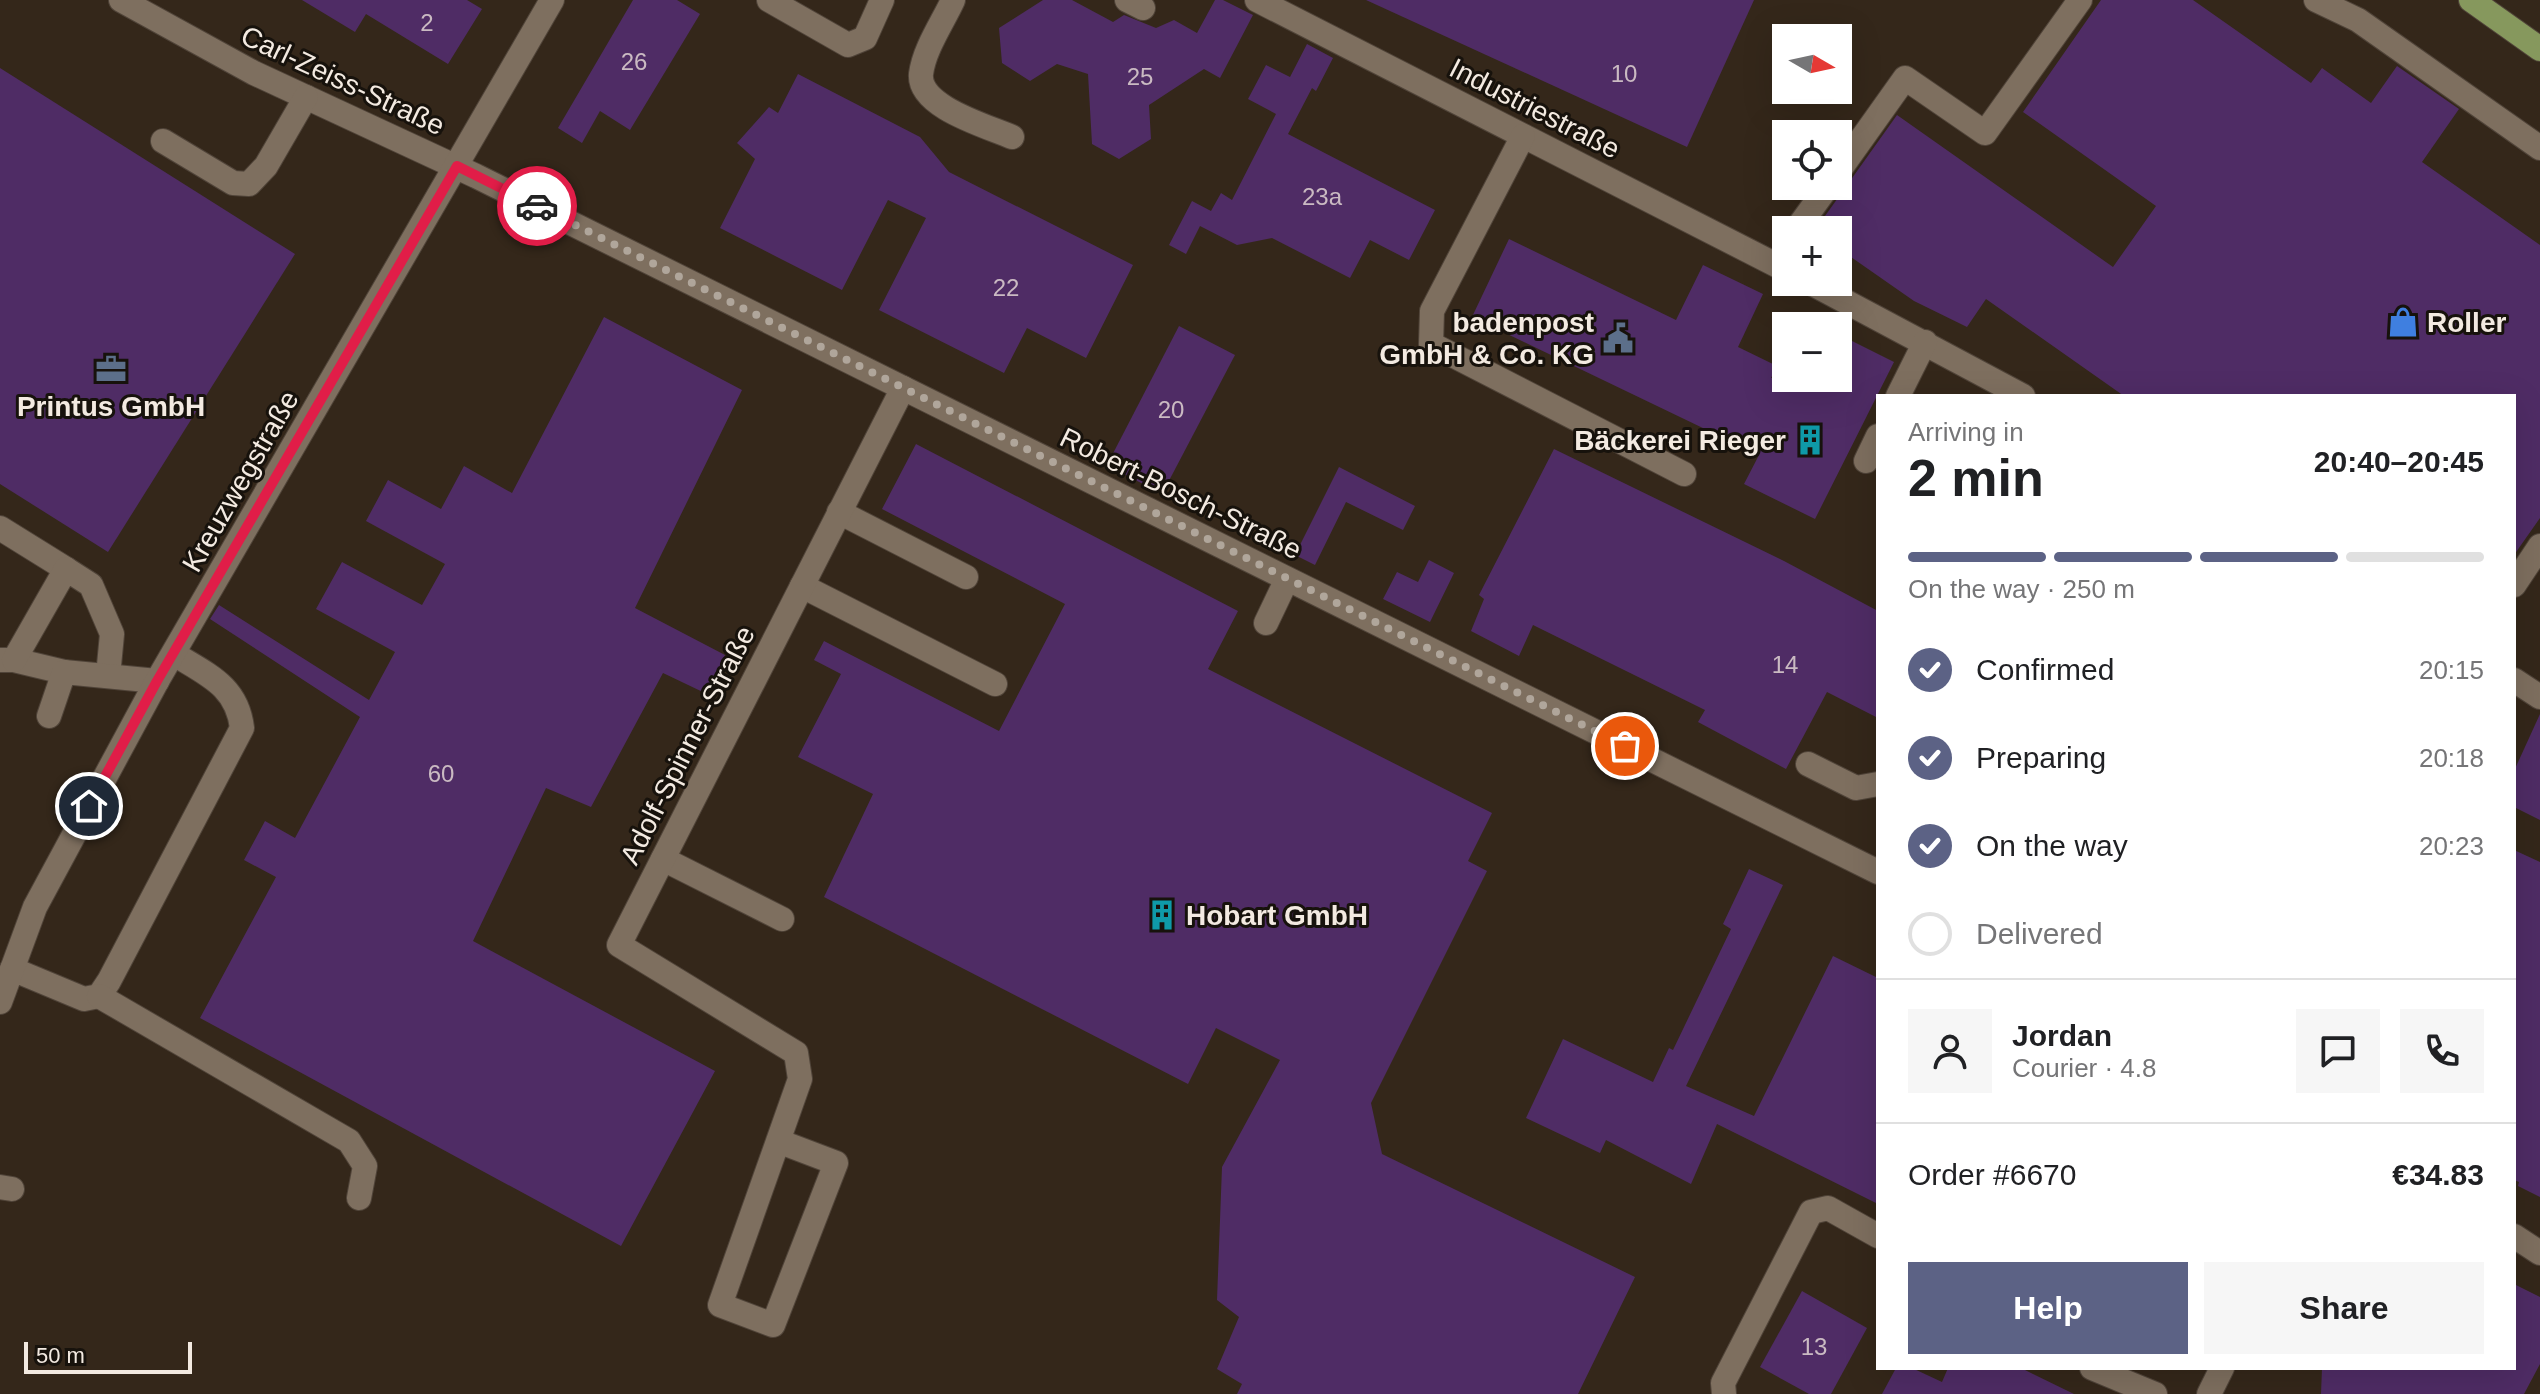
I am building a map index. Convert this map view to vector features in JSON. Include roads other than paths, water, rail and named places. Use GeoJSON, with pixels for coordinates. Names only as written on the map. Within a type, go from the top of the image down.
{"type":"FeatureCollection","features":[{"type":"Feature","properties":{"kind":"main road"},"geometry":{"type":"LineString","coordinates":[[2471,0],[2540,49]]}},
{"type":"Feature","properties":{"kind":"street","name":"Carl-Zeiss-Straße"},"geometry":{"type":"LineString","coordinates":[[121,0],[254,73],[457,166]]}},
{"type":"Feature","properties":{"kind":"street","name":"Kreuzwegstraße"},"geometry":{"type":"LineString","coordinates":[[0,1002],[35,907],[157,681],[552,0]]}},
{"type":"Feature","properties":{"kind":"street"},"geometry":{"type":"LineString","coordinates":[[769,0],[848,45],[865,38],[882,0]]}},
{"type":"Feature","properties":{"kind":"street"},"geometry":{"type":"LineString","coordinates":[[953,0],[921,72],[925,93],[935,103],[1012,137]]}},
{"type":"Feature","properties":{"kind":"street","name":"Industriestraße"},"geometry":{"type":"LineString","coordinates":[[1257,0],[1523,136],[1772,254]]}},
{"type":"Feature","properties":{"kind":"street"},"geometry":{"type":"LineString","coordinates":[[1852,152],[1905,78],[1985,133],[2080,0]]}},
{"type":"Feature","properties":{"kind":"street"},"geometry":{"type":"LineString","coordinates":[[2316,0],[2358,20],[2540,148]]}},
{"type":"Feature","properties":{"kind":"street"},"geometry":{"type":"LineString","coordinates":[[163,141],[233,183],[249,184],[266,166],[306,97]]}},
{"type":"Feature","properties":{"kind":"street"},"geometry":{"type":"LineString","coordinates":[[1523,136],[1432,311],[1431,344],[1684,474]]}},
{"type":"Feature","properties":{"kind":"street","name":"Robert-Bosch-Straße"},"geometry":{"type":"LineString","coordinates":[[457,166],[1876,871]]}},
{"type":"Feature","properties":{"kind":"street"},"geometry":{"type":"LineString","coordinates":[[1836,296],[2019,394]]}},
{"type":"Feature","properties":{"kind":"street"},"geometry":{"type":"LineString","coordinates":[[1899,394],[1925,342]]}},
{"type":"Feature","properties":{"kind":"street","name":"Adolf-Spinner-Straße"},"geometry":{"type":"LineString","coordinates":[[778,1141],[800,1079],[796,1053],[619,945],[903,388]]}},
{"type":"Feature","properties":{"kind":"street"},"geometry":{"type":"LineString","coordinates":[[1866,461],[1876,440]]}},
{"type":"Feature","properties":{"kind":"street"},"geometry":{"type":"LineString","coordinates":[[839,512],[966,577]]}},
{"type":"Feature","properties":{"kind":"street"},"geometry":{"type":"LineString","coordinates":[[0,528],[91,585],[112,634],[108,676]]}},
{"type":"Feature","properties":{"kind":"street"},"geometry":{"type":"LineString","coordinates":[[2516,582],[2540,546]]}},
{"type":"Feature","properties":{"kind":"street"},"geometry":{"type":"LineString","coordinates":[[66,569],[7,660],[64,672],[157,681]]}},
{"type":"Feature","properties":{"kind":"street"},"geometry":{"type":"LineString","coordinates":[[1266,623],[1287,579]]}},
{"type":"Feature","properties":{"kind":"street"},"geometry":{"type":"LineString","coordinates":[[802,586],[995,684]]}},
{"type":"Feature","properties":{"kind":"street"},"geometry":{"type":"LineString","coordinates":[[99,996],[242,728],[240,707],[229,691],[174,654]]}},
{"type":"Feature","properties":{"kind":"street"},"geometry":{"type":"LineString","coordinates":[[49,716],[64,672]]}},
{"type":"Feature","properties":{"kind":"street"},"geometry":{"type":"LineString","coordinates":[[2516,681],[2540,697]]}},
{"type":"Feature","properties":{"kind":"street"},"geometry":{"type":"LineString","coordinates":[[1808,764],[1856,788],[1876,784]]}},
{"type":"Feature","properties":{"kind":"street"},"geometry":{"type":"LineString","coordinates":[[663,859],[782,919]]}},
{"type":"Feature","properties":{"kind":"street"},"geometry":{"type":"LineString","coordinates":[[12,969],[84,999],[99,996],[349,1141],[365,1166],[359,1198]]}},
{"type":"Feature","properties":{"kind":"street"},"geometry":{"type":"LineString","coordinates":[[778,1141],[836,1163],[773,1325],[720,1305],[778,1141]]}},
{"type":"Feature","properties":{"kind":"street"},"geometry":{"type":"LineString","coordinates":[[1724,1394],[1723,1383],[1811,1212],[1828,1208],[1876,1235]]}},
{"type":"Feature","properties":{"kind":"street"},"geometry":{"type":"LineString","coordinates":[[2516,1237],[2540,1253]]}},
{"type":"Feature","properties":{"kind":"street"},"geometry":{"type":"LineString","coordinates":[[2095,1370],[2117,1387],[2155,1394]]}},
{"type":"Feature","properties":{"kind":"street"},"geometry":{"type":"LineString","coordinates":[[2209,1394],[2221,1370]]}},
{"type":"Feature","properties":{"kind":"place","name":"Roller"},"geometry":{"type":"Point","coordinates":[2403,322]}},
{"type":"Feature","properties":{"kind":"place","name":"badenpost GmbH & Co. KG"},"geometry":{"type":"Point","coordinates":[1618,338]}},
{"type":"Feature","properties":{"kind":"place","name":"Printus GmbH"},"geometry":{"type":"Point","coordinates":[111,369]}},
{"type":"Feature","properties":{"kind":"place","name":"Bäckerei Rieger"},"geometry":{"type":"Point","coordinates":[1810,440]}},
{"type":"Feature","properties":{"kind":"place","name":"Hobart GmbH"},"geometry":{"type":"Point","coordinates":[1162,915]}}]}
